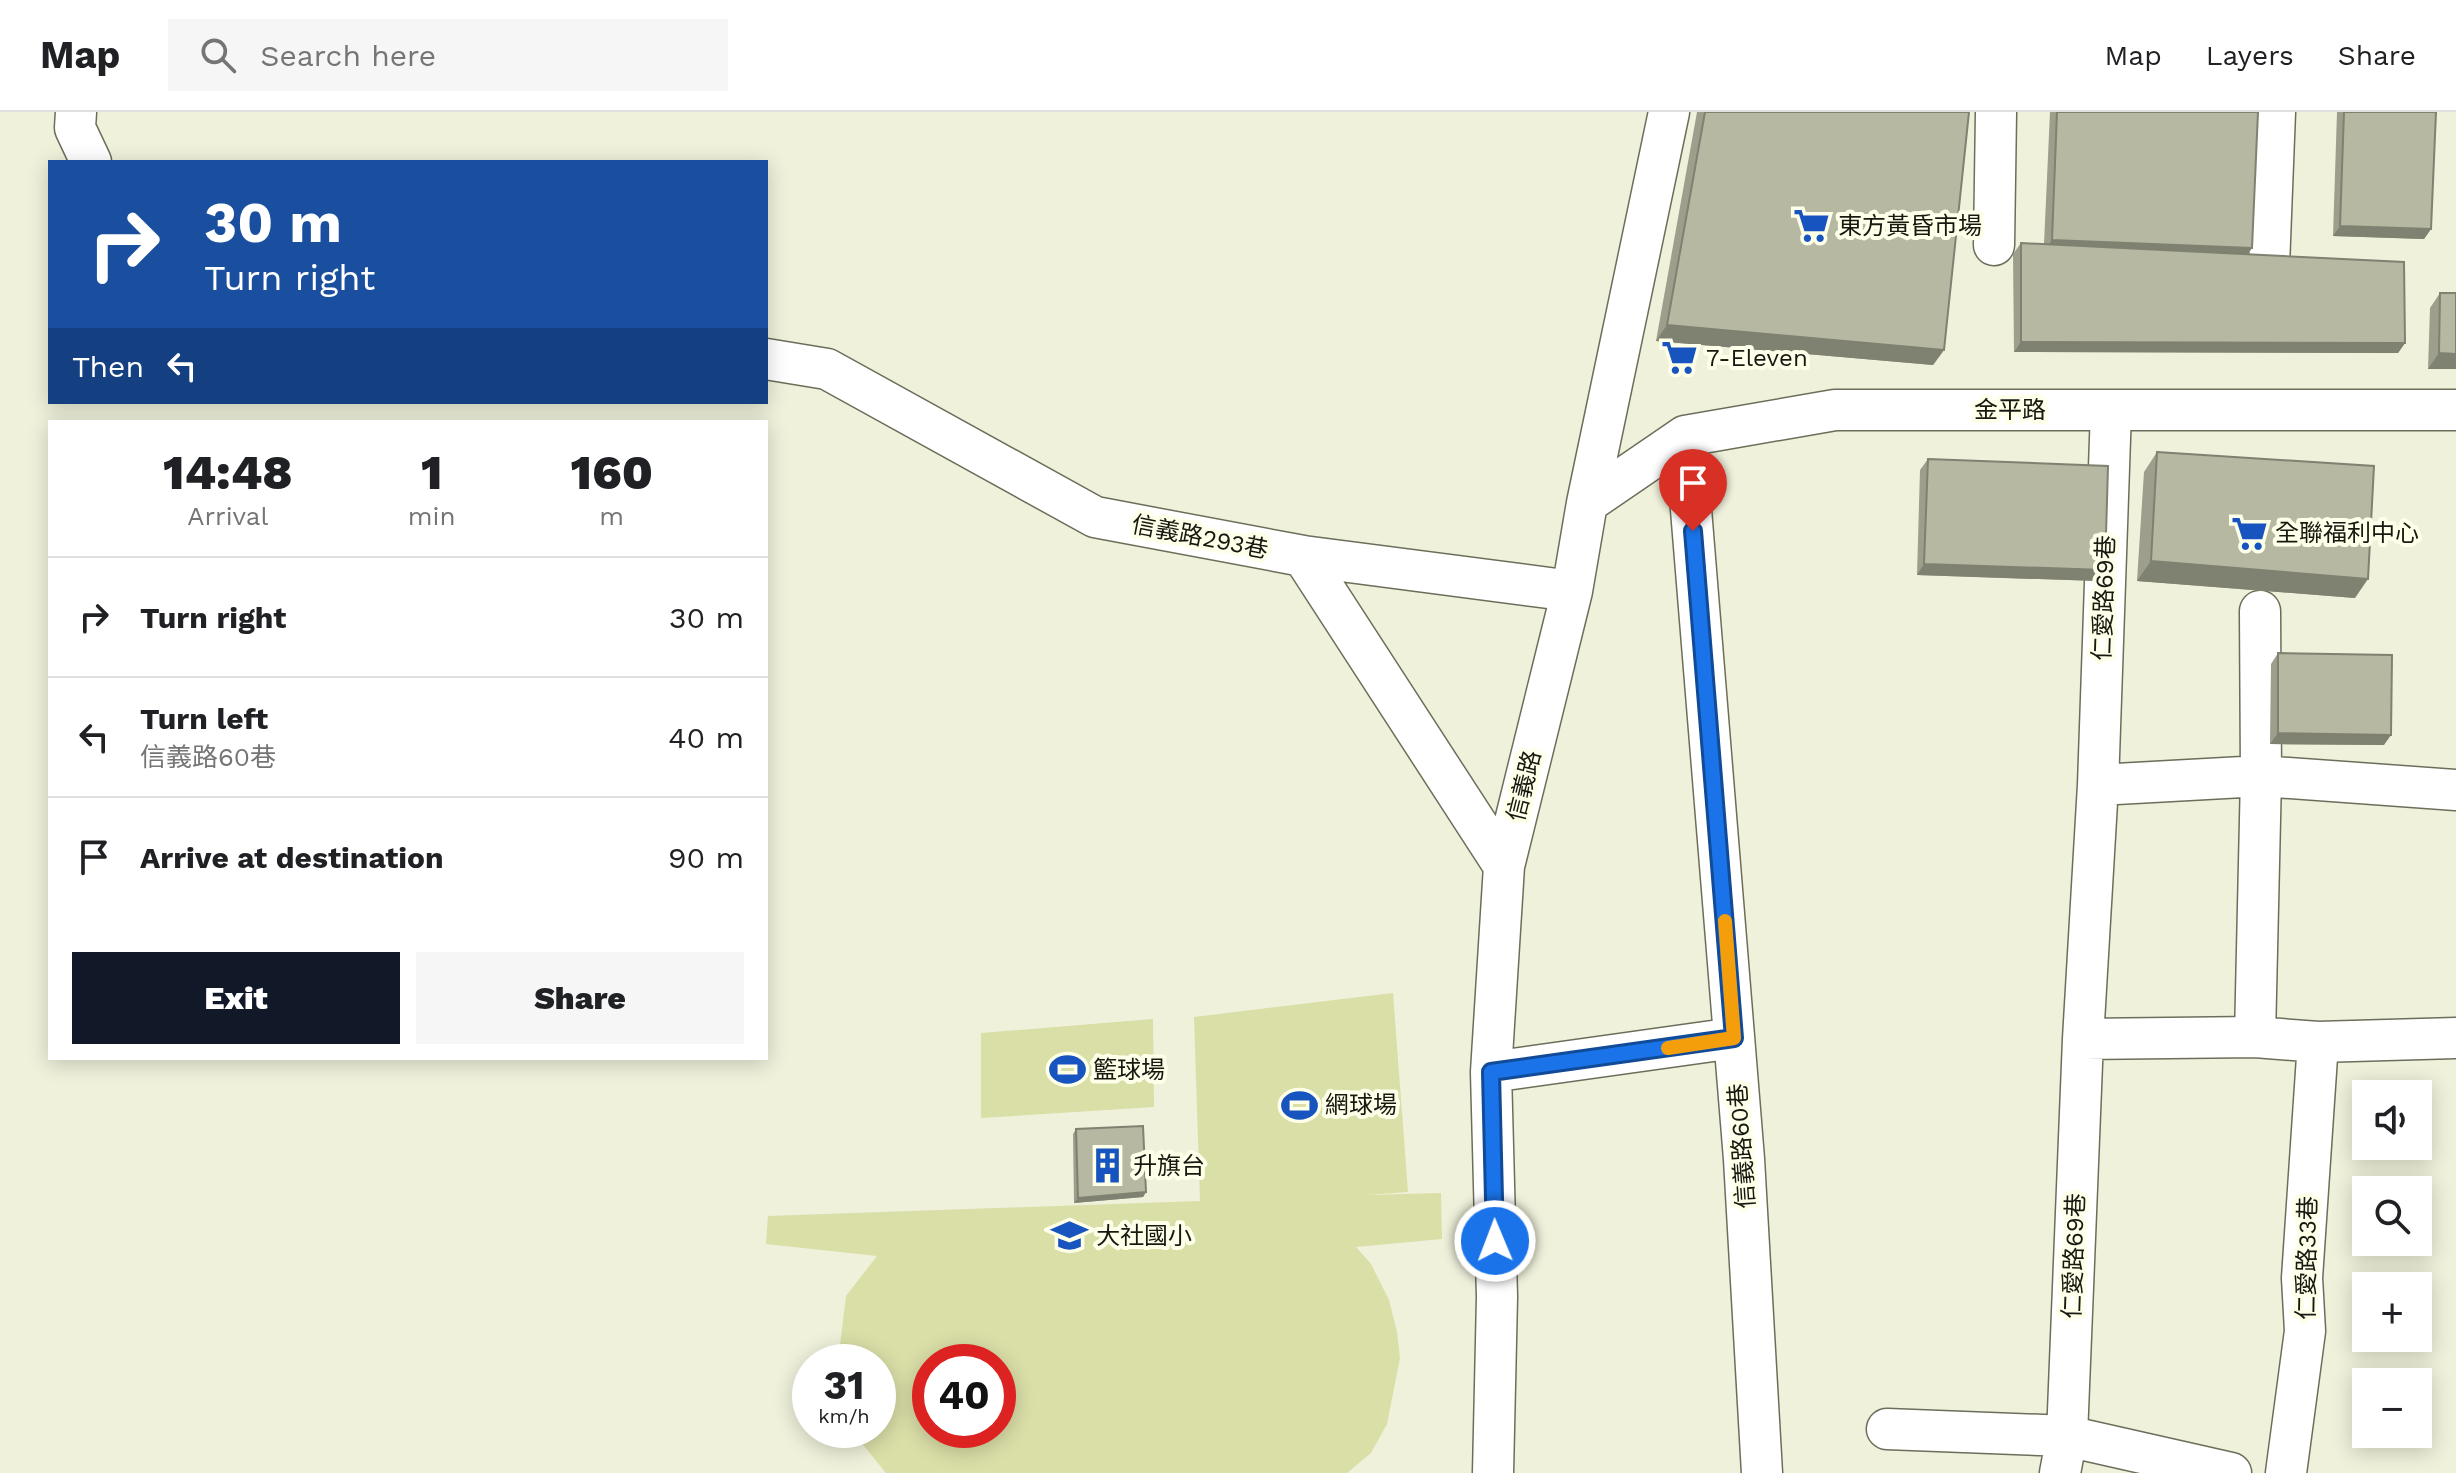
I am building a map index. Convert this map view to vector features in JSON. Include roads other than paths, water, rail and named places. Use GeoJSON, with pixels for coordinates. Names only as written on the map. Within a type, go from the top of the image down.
{"type":"FeatureCollection","features":[{"type":"Feature","properties":{"kind":"street"},"geometry":{"type":"LineString","coordinates":[[76,112],[75,128],[90,160]]}},
{"type":"Feature","properties":{"kind":"street","name":"信義路"},"geometry":{"type":"LineString","coordinates":[[1493,1473],[1497,1297],[1491,1072],[1504,866],[1572,591],[1587,503],[1669,112]]}},
{"type":"Feature","properties":{"kind":"street"},"geometry":{"type":"LineString","coordinates":[[1994,245],[1996,112]]}},
{"type":"Feature","properties":{"kind":"street"},"geometry":{"type":"LineString","coordinates":[[2269,266],[2275,112]]}},
{"type":"Feature","properties":{"kind":"street","name":"信義路293巷"},"geometry":{"type":"LineString","coordinates":[[768,359],[827,369],[1095,517],[1303,556],[1504,866]]}},
{"type":"Feature","properties":{"kind":"street","name":"金平路"},"geometry":{"type":"LineString","coordinates":[[1587,503],[1685,436],[1835,410],[2456,410]]}},
{"type":"Feature","properties":{"kind":"street","name":"仁愛路69巷"},"geometry":{"type":"LineString","coordinates":[[2064,1454],[2098,785],[2111,410]]}},
{"type":"Feature","properties":{"kind":"street","name":"信義路60巷"},"geometry":{"type":"LineString","coordinates":[[1685,436],[1744,1159],[1762,1473]]}},
{"type":"Feature","properties":{"kind":"street"},"geometry":{"type":"LineString","coordinates":[[1303,556],[1572,591]]}},
{"type":"Feature","properties":{"kind":"street"},"geometry":{"type":"LineString","coordinates":[[2255,1037],[2261,776],[2260,611]]}},
{"type":"Feature","properties":{"kind":"street"},"geometry":{"type":"LineString","coordinates":[[2098,785],[2261,776],[2456,790]]}},
{"type":"Feature","properties":{"kind":"street"},"geometry":{"type":"LineString","coordinates":[[2083,1039],[2255,1037],[2318,1042],[2456,1038]]}},
{"type":"Feature","properties":{"kind":"street"},"geometry":{"type":"LineString","coordinates":[[1491,1072],[1734,1038]]}},
{"type":"Feature","properties":{"kind":"street","name":"仁愛路33巷"},"geometry":{"type":"LineString","coordinates":[[2286,1473],[2305,1331],[2302,1278],[2318,1042]]}},
{"type":"Feature","properties":{"kind":"street"},"geometry":{"type":"LineString","coordinates":[[1887,1429],[2231,1473]]}},
{"type":"Feature","properties":{"kind":"place","name":"東方黃昏市場"},"geometry":{"type":"Point","coordinates":[1812,226]}},
{"type":"Feature","properties":{"kind":"place","name":"7-Eleven"},"geometry":{"type":"Point","coordinates":[1680,358]}},
{"type":"Feature","properties":{"kind":"place","name":"全聯福利中心"},"geometry":{"type":"Point","coordinates":[2249,533]}},
{"type":"Feature","properties":{"kind":"place","name":"籃球場"},"geometry":{"type":"Point","coordinates":[1067,1070]}},
{"type":"Feature","properties":{"kind":"place","name":"網球場"},"geometry":{"type":"Point","coordinates":[1299,1105]}},
{"type":"Feature","properties":{"kind":"place","name":"升旗台"},"geometry":{"type":"Point","coordinates":[1107,1166]}},
{"type":"Feature","properties":{"kind":"place","name":"大社國小"},"geometry":{"type":"Point","coordinates":[1070,1236]}}]}
